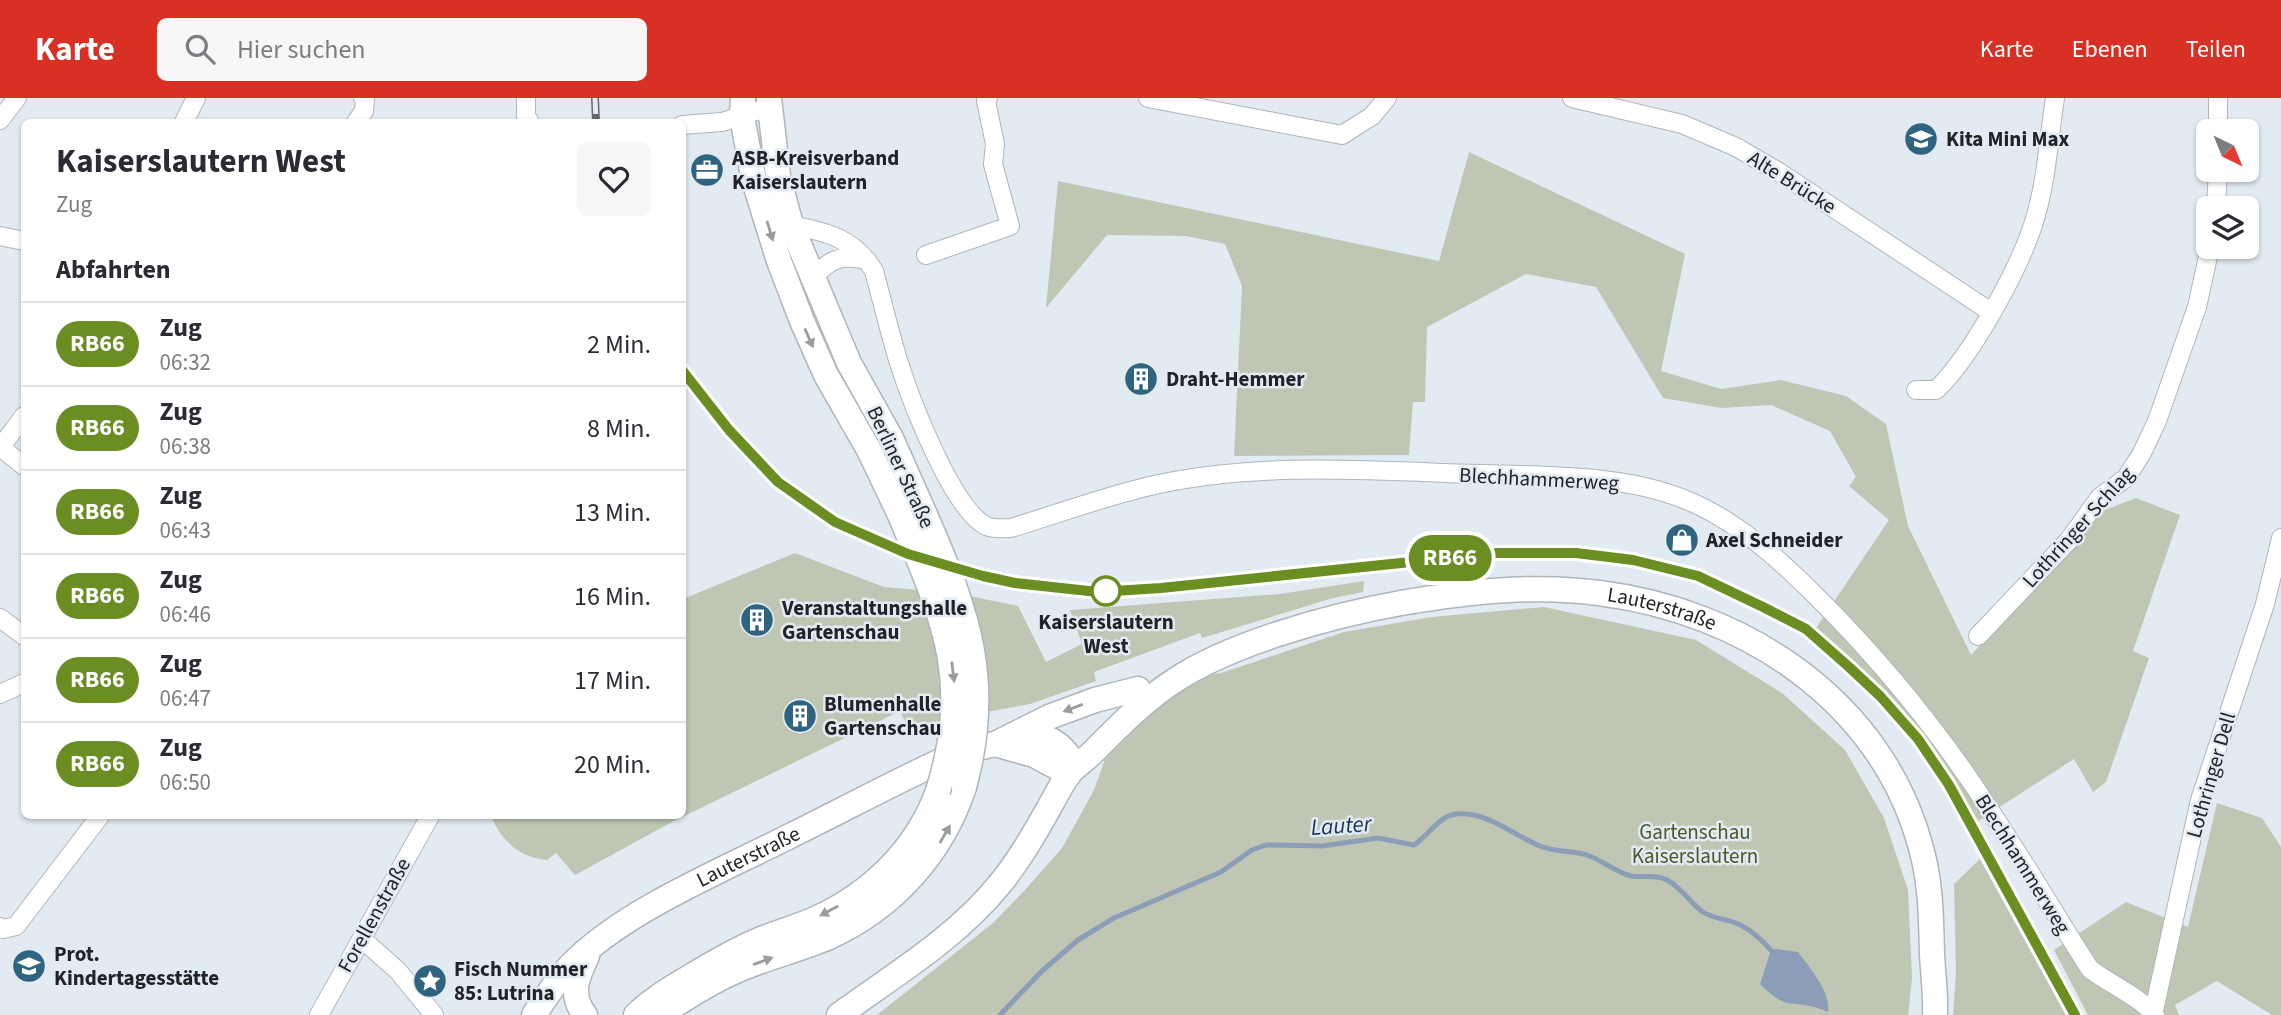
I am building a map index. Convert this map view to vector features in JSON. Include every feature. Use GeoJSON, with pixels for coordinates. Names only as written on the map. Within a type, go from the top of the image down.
{"type":"FeatureCollection","features":[{"type":"Feature","properties":{"kind":"main road","name":"Berliner Straße"},"geometry":{"type":"LineString","coordinates":[[642,1013],[723,977],[827,937],[873,912],[906,884],[936,848],[953,820],[975,741],[978,710],[975,664],[961,603],[891,438],[849,363],[791,225],[778,176],[769,102]]}},
{"type":"Feature","properties":{"kind":"main road","name":"Berliner Straße"},"geometry":{"type":"LineString","coordinates":[[642,1013],[678,984],[734,952],[814,919],[863,891],[896,860],[931,810],[953,730],[954,678],[941,619],[900,515],[869,450],[825,375],[802,321],[779,261],[754,181],[743,108]]}},
{"type":"Feature","properties":{"kind":"main road","name":"Lauterstraße"},"geometry":{"type":"LineString","coordinates":[[839,1015],[955,929],[985,901],[1021,855],[1081,743],[1102,719],[1138,689],[1266,639],[1332,619],[1398,604],[1488,591],[1549,589],[1598,593],[1665,605],[1708,620],[1763,648],[1808,677],[1845,711],[1877,750],[1904,800],[1921,848],[1931,904],[1935,1015]]}},
{"type":"Feature","properties":{"kind":"main road","name":"Lauterstraße"},"geometry":{"type":"LineString","coordinates":[[1070,767],[1141,705],[1196,667]]}},
{"type":"Feature","properties":{"kind":"main road"},"geometry":{"type":"LineString","coordinates":[[1003,739],[1049,717],[1095,700],[1138,689]]}},
{"type":"Feature","properties":{"kind":"main road","name":"Lauterstraße"},"geometry":{"type":"LineString","coordinates":[[534,1015],[573,963],[623,925],[691,886],[944,759],[1003,739],[1044,736],[1056,743],[1070,767]]}},
{"type":"Feature","properties":{"kind":"main road"},"geometry":{"type":"LineString","coordinates":[[585,1015],[576,998],[575,983],[590,949]]}},
{"type":"Feature","properties":{"kind":"main road","name":"Lauterstraße"},"geometry":{"type":"LineString","coordinates":[[1923,1015],[1932,954]]}},
{"type":"Feature","properties":{"kind":"street"},"geometry":{"type":"LineString","coordinates":[[0,120],[16,98]]}},
{"type":"Feature","properties":{"kind":"street"},"geometry":{"type":"LineString","coordinates":[[186,119],[196,98]]}},
{"type":"Feature","properties":{"kind":"street"},"geometry":{"type":"LineString","coordinates":[[358,119],[365,111],[363,98]]}},
{"type":"Feature","properties":{"kind":"street"},"geometry":{"type":"LineString","coordinates":[[526,98],[528,119]]}},
{"type":"Feature","properties":{"kind":"street"},"geometry":{"type":"LineString","coordinates":[[926,255],[1010,226],[993,164],[995,144],[986,101],[988,98]]}},
{"type":"Feature","properties":{"kind":"street"},"geometry":{"type":"LineString","coordinates":[[1148,98],[1342,135],[1371,116],[1387,98]]}},
{"type":"Feature","properties":{"kind":"street","name":"Alte Brücke"},"geometry":{"type":"LineString","coordinates":[[1572,98],[1613,103],[1682,124],[1736,147],[1779,172],[1991,312]]}},
{"type":"Feature","properties":{"kind":"street"},"geometry":{"type":"LineString","coordinates":[[1916,390],[1936,390],[1952,375],[1991,312],[2026,243],[2036,214],[2054,98]]}},
{"type":"Feature","properties":{"kind":"street"},"geometry":{"type":"LineString","coordinates":[[2218,98],[2218,119]]}},
{"type":"Feature","properties":{"kind":"street"},"geometry":{"type":"LineString","coordinates":[[686,125],[722,122],[743,108],[769,102]]}},
{"type":"Feature","properties":{"kind":"street"},"geometry":{"type":"LineString","coordinates":[[791,225],[812,229],[852,244],[867,260]]}},
{"type":"Feature","properties":{"kind":"street"},"geometry":{"type":"LineString","coordinates":[[0,236],[21,240]]}},
{"type":"Feature","properties":{"kind":"street"},"geometry":{"type":"LineString","coordinates":[[812,278],[835,260],[850,256],[867,260]]}},
{"type":"Feature","properties":{"kind":"street","name":"Lothringer Schlag"},"geometry":{"type":"LineString","coordinates":[[1978,636],[2069,540],[2099,497],[2126,478],[2142,453],[2157,421],[2196,307],[2207,259]]}},
{"type":"Feature","properties":{"kind":"street","name":"Blechhammerweg"},"geometry":{"type":"LineString","coordinates":[[867,260],[874,271],[899,361],[936,452],[963,505],[969,513],[989,527],[1011,528],[1150,486],[1246,472],[1343,469],[1578,479],[1636,485],[1688,500],[1742,531],[1795,575],[1850,629],[1903,692],[1995,817],[2090,969],[2108,983],[2136,998],[2154,1014]]}},
{"type":"Feature","properties":{"kind":"street"},"geometry":{"type":"LineString","coordinates":[[21,420],[0,447],[21,464]]}},
{"type":"Feature","properties":{"kind":"street","name":"Lothringer Dell"},"geometry":{"type":"LineString","coordinates":[[2154,1014],[2200,800],[2265,604],[2281,538]]}},
{"type":"Feature","properties":{"kind":"street"},"geometry":{"type":"LineString","coordinates":[[0,618],[21,634]]}},
{"type":"Feature","properties":{"kind":"street"},"geometry":{"type":"LineString","coordinates":[[0,694],[21,684]]}},
{"type":"Feature","properties":{"kind":"street"},"geometry":{"type":"LineString","coordinates":[[0,927],[2,929],[16,926],[98,819]]}},
{"type":"Feature","properties":{"kind":"street","name":"Forellenstraße"},"geometry":{"type":"LineString","coordinates":[[319,1015],[428,819]]}},
{"type":"Feature","properties":{"kind":"street"},"geometry":{"type":"LineString","coordinates":[[362,939],[398,971],[434,1015]]}},
{"type":"Feature","properties":{"kind":"green space"},"geometry":{"type":"Polygon","coordinates":[[[1469,152],[1685,254],[1661,371],[1721,389],[1781,380],[1846,396],[1886,424],[1908,526],[1971,655],[2075,547],[2100,512],[2136,498],[2180,515],[2133,651],[2149,658],[2106,782],[2093,792],[2074,759],[1978,821],[1930,745],[1910,720],[1872,678],[1816,628],[1889,520],[1849,486],[1856,477],[1830,431],[1771,405],[1721,408],[1663,398],[1596,287],[1526,274],[1427,327],[1425,402],[1413,402],[1409,455],[1234,456],[1242,286],[1225,244],[1186,236],[1107,235],[1046,308],[1058,181],[1439,261],[1469,152]]]}},
{"type":"Feature","properties":{"kind":"green space"},"geometry":{"type":"Polygon","coordinates":[[[795,553],[884,587],[955,593],[1018,606],[1046,662],[1082,644],[1070,610],[1280,594],[1364,581],[1363,592],[1333,598],[1202,638],[1200,633],[1094,672],[1096,681],[1030,704],[981,713],[913,738],[900,711],[686,815],[686,598],[795,553]]]}},
{"type":"Feature","properties":{"kind":"green space","name":"Gartenschau Kaiserslautern"},"geometry":{"type":"Polygon","coordinates":[[[1544,607],[1696,640],[1782,693],[1845,750],[1884,818],[1908,890],[1912,978],[1908,1015],[877,1015],[993,923],[1062,848],[1094,790],[1105,759],[1143,715],[1208,675],[1344,632],[1432,617],[1544,607]]]}},
{"type":"Feature","properties":{"kind":"green space"},"geometry":{"type":"Polygon","coordinates":[[[2217,803],[2262,818],[2281,847],[2281,1015],[2272,1015],[2217,981],[2175,1005],[2179,1015],[2088,1015],[2054,950],[2126,902],[2188,927],[2217,803]]]}},
{"type":"Feature","properties":{"kind":"green space"},"geometry":{"type":"Polygon","coordinates":[[[493,819],[678,819],[575,875],[556,853],[547,860],[528,856],[512,846],[500,833],[493,819]]]}},
{"type":"Feature","properties":{"kind":"green space"},"geometry":{"type":"Polygon","coordinates":[[[1980,859],[2066,1015],[1953,1015],[1956,973],[1954,884],[1980,859]]]}},
{"type":"Feature","properties":{"kind":"water"},"geometry":{"type":"Polygon","coordinates":[[[1771,950],[1798,952],[1823,988],[1828,1012],[1785,1002],[1760,984],[1771,950]]]}},
{"type":"Feature","properties":{"kind":"waterway","name":"Lauter"},"geometry":{"type":"LineString","coordinates":[[1000,1015],[1042,971],[1078,940],[1114,918],[1221,872],[1252,850],[1266,845],[1322,846],[1378,838],[1414,845],[1439,822],[1456,814],[1478,816],[1540,846],[1587,855],[1631,876],[1663,878],[1677,887],[1703,912],[1743,927],[1758,937],[1775,955]]}},
{"type":"Feature","properties":{"kind":"railway"},"geometry":{"type":"LineString","coordinates":[[595,98],[596,119]]}},
{"type":"Feature","properties":{"kind":"railway"},"geometry":{"type":"LineString","coordinates":[[686,375],[729,430],[778,482],[835,522],[908,554],[1015,583],[1098,591],[1162,588],[1498,553],[1576,553],[1633,560],[1698,576],[1806,629],[1880,696],[1918,739],[1949,784],[2075,1015]]}},
{"type":"Feature","properties":{"kind":"train","name":"RB66"},"geometry":{"type":"LineString","coordinates":[[686,375],[729,430],[778,482],[835,522],[908,554],[1015,583],[1098,592],[1294,575],[1497,553],[1576,553],[1633,560],[1698,576],[1806,629],[1880,696],[1918,739],[1949,785],[2075,1015]]}},
{"type":"Feature","properties":{"kind":"place","name":"Kita Mini Max"},"geometry":{"type":"Point","coordinates":[1921,139]}},
{"type":"Feature","properties":{"kind":"place","name":"ASB-Kreisverband Kaiserslautern"},"geometry":{"type":"Point","coordinates":[707,170]}},
{"type":"Feature","properties":{"kind":"place","name":"Draht-Hemmer"},"geometry":{"type":"Point","coordinates":[1141,379]}},
{"type":"Feature","properties":{"kind":"place","name":"Axel Schneider"},"geometry":{"type":"Point","coordinates":[1682,540]}},
{"type":"Feature","properties":{"kind":"place","name":"Kaiserslautern West"},"geometry":{"type":"Point","coordinates":[1106,591]}},
{"type":"Feature","properties":{"kind":"place","name":"Veranstaltungshalle Gartenschau"},"geometry":{"type":"Point","coordinates":[757,620]}},
{"type":"Feature","properties":{"kind":"place","name":"Blumenhalle Gartenschau"},"geometry":{"type":"Point","coordinates":[800,716]}},
{"type":"Feature","properties":{"kind":"place","name":"Prot. Kindertagesstätte"},"geometry":{"type":"Point","coordinates":[29,966]}},
{"type":"Feature","properties":{"kind":"place","name":"Fisch Nummer 85: Lutrina"},"geometry":{"type":"Point","coordinates":[430,981]}}]}
